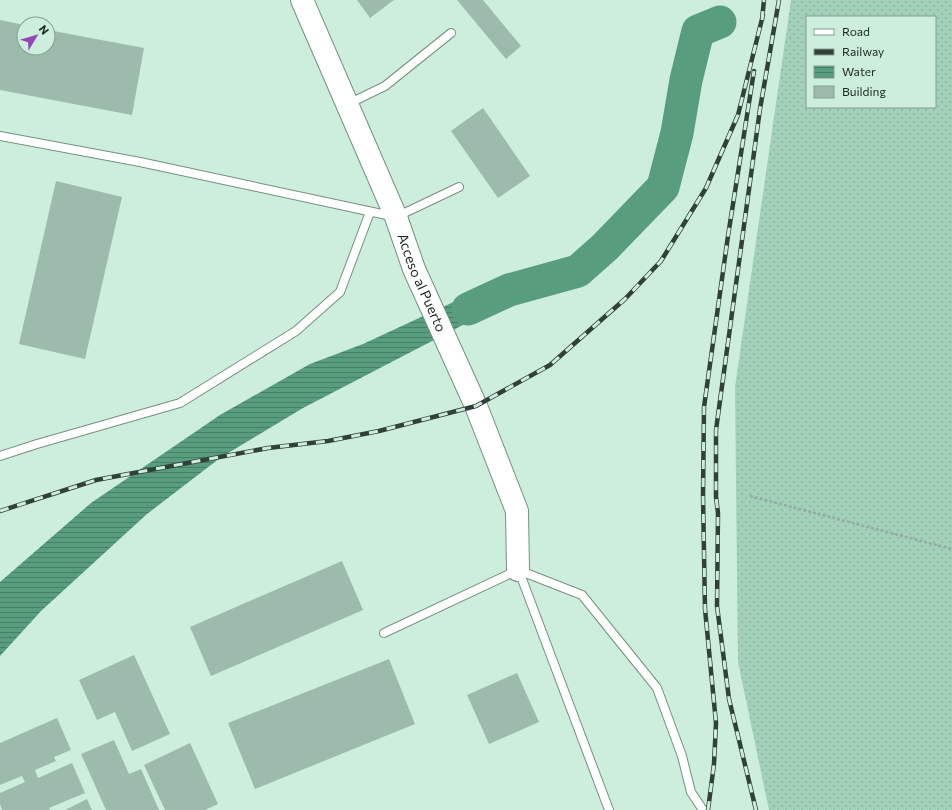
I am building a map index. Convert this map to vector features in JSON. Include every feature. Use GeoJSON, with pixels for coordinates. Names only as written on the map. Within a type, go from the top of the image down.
{"type":"FeatureCollection","features":[{"type":"Feature","properties":{"kind":"main road","name":"Acceso al Puerto"},"geometry":{"type":"LineString","coordinates":[[302,0],[396,217],[414,269],[476,406],[517,511],[518,570]]}},
{"type":"Feature","properties":{"kind":"lane"},"geometry":{"type":"LineString","coordinates":[[347,105],[385,86],[451,33]]}},
{"type":"Feature","properties":{"kind":"lane"},"geometry":{"type":"LineString","coordinates":[[0,136],[140,162],[396,217],[459,187]]}},
{"type":"Feature","properties":{"kind":"lane"},"geometry":{"type":"LineString","coordinates":[[0,456],[180,403],[296,331],[340,292],[370,212]]}},
{"type":"Feature","properties":{"kind":"lane"},"geometry":{"type":"LineString","coordinates":[[518,570],[609,810]]}},
{"type":"Feature","properties":{"kind":"lane"},"geometry":{"type":"LineString","coordinates":[[384,633],[518,570],[582,595],[656,688],[682,756],[691,792],[704,810]]}},
{"type":"Feature","properties":{"kind":"path"},"geometry":{"type":"LineString","coordinates":[[750,496],[952,549]]}},
{"type":"Feature","properties":{"kind":"shaded area"},"geometry":{"type":"Polygon","coordinates":[[[791,0],[952,0],[952,810],[769,810],[738,662],[735,387],[791,0]]]}},
{"type":"Feature","properties":{"kind":"water"},"geometry":{"type":"Polygon","coordinates":[[[509,290],[484,314],[303,408],[220,458],[147,514],[41,611],[0,656],[0,582],[91,503],[220,415],[310,364],[363,344],[473,293],[509,290]]]}},
{"type":"Feature","properties":{"kind":"building"},"geometry":{"type":"Polygon","coordinates":[[[357,0],[394,0],[370,18],[357,0]]]}},
{"type":"Feature","properties":{"kind":"building"},"geometry":{"type":"Polygon","coordinates":[[[457,0],[483,0],[521,46],[506,59],[457,0]]]}},
{"type":"Feature","properties":{"kind":"building"},"geometry":{"type":"Polygon","coordinates":[[[0,20],[16,23],[16,56],[56,56],[56,32],[144,48],[132,115],[0,90],[0,20]]]}},
{"type":"Feature","properties":{"kind":"building"},"geometry":{"type":"Polygon","coordinates":[[[483,108],[530,176],[498,198],[451,131],[483,108]]]}},
{"type":"Feature","properties":{"kind":"building"},"geometry":{"type":"Polygon","coordinates":[[[56,181],[122,197],[85,359],[19,344],[56,181]]]}},
{"type":"Feature","properties":{"kind":"building"},"geometry":{"type":"Polygon","coordinates":[[[342,561],[363,610],[211,676],[190,627],[342,561]]]}},
{"type":"Feature","properties":{"kind":"building"},"geometry":{"type":"Polygon","coordinates":[[[134,655],[170,734],[132,751],[115,712],[97,720],[79,680],[134,655]]]}},
{"type":"Feature","properties":{"kind":"building"},"geometry":{"type":"Polygon","coordinates":[[[389,659],[415,724],[255,789],[228,723],[389,659]]]}},
{"type":"Feature","properties":{"kind":"building"},"geometry":{"type":"Polygon","coordinates":[[[517,673],[539,722],[489,744],[467,695],[517,673]]]}},
{"type":"Feature","properties":{"kind":"building"},"geometry":{"type":"Polygon","coordinates":[[[57,718],[71,750],[54,757],[56,761],[35,770],[38,778],[72,763],[85,793],[49,808],[50,810],[2,810],[0,804],[0,793],[25,782],[22,776],[0,785],[0,743],[57,718]]]}},
{"type":"Feature","properties":{"kind":"building"},"geometry":{"type":"Polygon","coordinates":[[[114,740],[129,774],[141,769],[159,810],[106,810],[81,754],[114,740]]]}},
{"type":"Feature","properties":{"kind":"building"},"geometry":{"type":"Polygon","coordinates":[[[190,743],[218,804],[205,810],[165,810],[144,765],[190,743]]]}},
{"type":"Feature","properties":{"kind":"building"},"geometry":{"type":"Polygon","coordinates":[[[87,799],[92,810],[65,810],[87,799]]]}},
{"type":"Feature","properties":{"kind":"waterway"},"geometry":{"type":"LineString","coordinates":[[468,309],[509,290],[578,271],[605,247],[663,187],[677,133],[686,80],[698,31],[720,22]]}},
{"type":"Feature","properties":{"kind":"railway"},"geometry":{"type":"LineString","coordinates":[[762,20],[764,0]]}},
{"type":"Feature","properties":{"kind":"railway"},"geometry":{"type":"LineString","coordinates":[[756,810],[729,699],[717,606],[718,513],[716,497],[716,430],[760,109],[779,0]]}},
{"type":"Feature","properties":{"kind":"railway"},"geometry":{"type":"LineString","coordinates":[[0,511],[96,480],[268,448],[328,441],[379,431],[476,406],[550,365],[625,299],[661,261],[706,188],[738,115],[763,15]]}},
{"type":"Feature","properties":{"kind":"railway"},"geometry":{"type":"LineString","coordinates":[[708,810],[714,764],[716,723],[705,609],[703,496],[704,407],[728,236],[754,71]]}}]}
